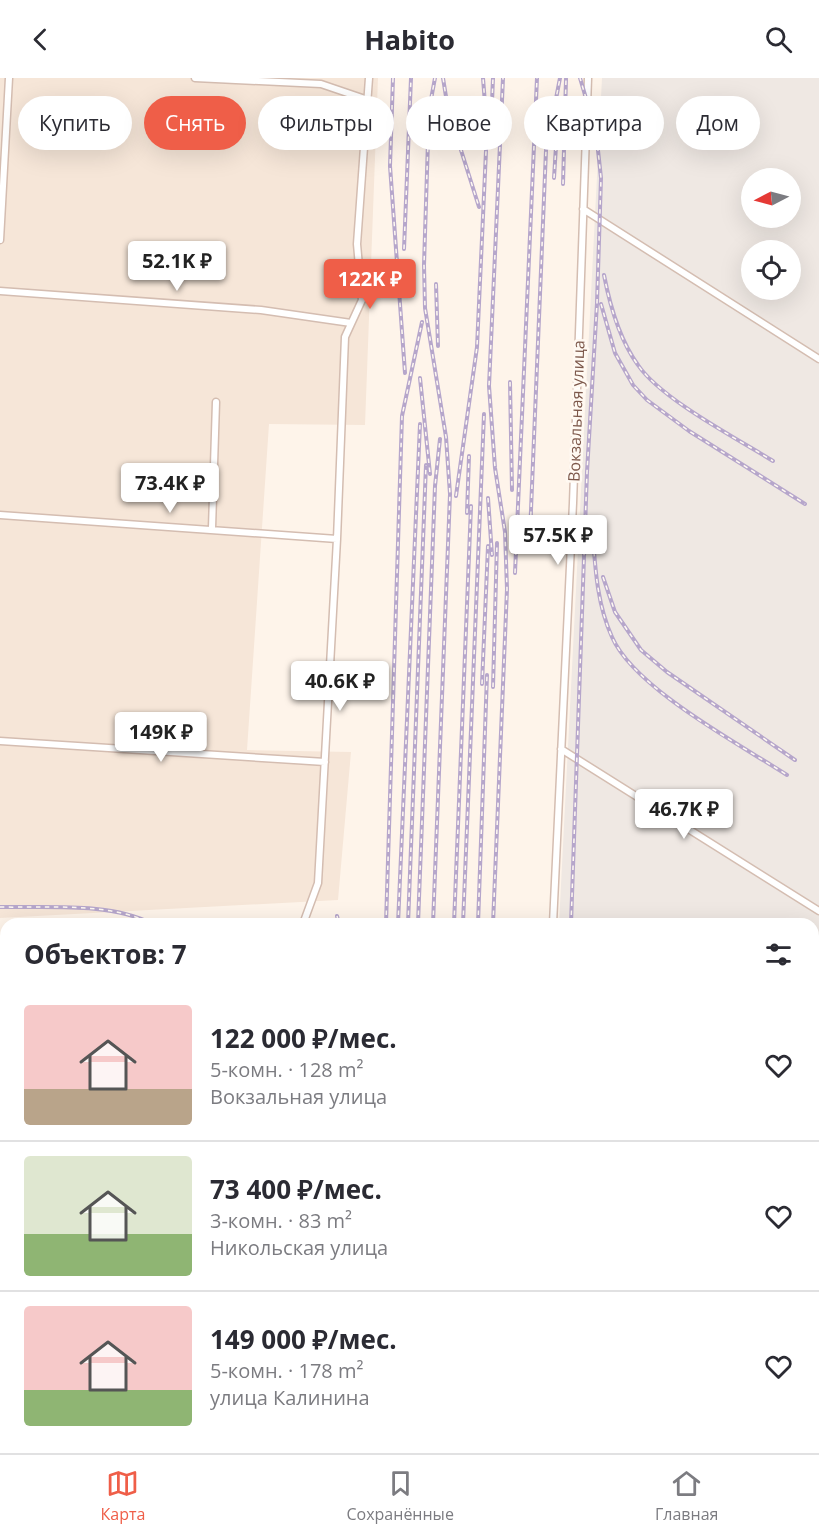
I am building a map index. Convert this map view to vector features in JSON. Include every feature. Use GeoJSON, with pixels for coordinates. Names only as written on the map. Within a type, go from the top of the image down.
{"type":"FeatureCollection","features":[{"type":"Feature","properties":{"kind":"street"},"geometry":{"type":"LineString","coordinates":[[0,240],[9,78]]}},
{"type":"Feature","properties":{"kind":"street"},"geometry":{"type":"LineString","coordinates":[[195,78],[321,84],[356,96]]}},
{"type":"Feature","properties":{"kind":"street"},"geometry":{"type":"LineString","coordinates":[[368,96],[369,78]]}},
{"type":"Feature","properties":{"kind":"street","name":"Вокзальная улица"},"geometry":{"type":"LineString","coordinates":[[553,918],[588,78]]}},
{"type":"Feature","properties":{"kind":"street"},"geometry":{"type":"LineString","coordinates":[[305,918],[318,883],[338,539],[345,336],[362,300],[357,244],[364,150]]}},
{"type":"Feature","properties":{"kind":"street"},"geometry":{"type":"LineString","coordinates":[[583,208],[819,359]]}},
{"type":"Feature","properties":{"kind":"street"},"geometry":{"type":"LineString","coordinates":[[0,291],[261,310],[351,323]]}},
{"type":"Feature","properties":{"kind":"street"},"geometry":{"type":"LineString","coordinates":[[212,528],[216,402]]}},
{"type":"Feature","properties":{"kind":"street"},"geometry":{"type":"LineString","coordinates":[[0,516],[212,528],[338,539]]}},
{"type":"Feature","properties":{"kind":"street"},"geometry":{"type":"LineString","coordinates":[[0,741],[325,762]]}},
{"type":"Feature","properties":{"kind":"street"},"geometry":{"type":"LineString","coordinates":[[561,749],[819,911]]}},
{"type":"Feature","properties":{"kind":"shaded area"},"geometry":{"type":"Polygon","coordinates":[[[0,78],[378,78],[377,96],[258,96],[258,150],[375,150],[365,425],[269,424],[247,750],[351,752],[338,900],[0,918],[0,78]]]}},
{"type":"Feature","properties":{"kind":"shaded area"},"geometry":{"type":"Polygon","coordinates":[[[602,78],[819,78],[819,918],[559,918],[598,150],[664,150],[664,96],[601,96],[602,78]]]}},
{"type":"Feature","properties":{"kind":"railway"},"geometry":{"type":"LineString","coordinates":[[393,78],[390,166],[405,373]]}},
{"type":"Feature","properties":{"kind":"railway"},"geometry":{"type":"LineString","coordinates":[[404,249],[411,78]]}},
{"type":"Feature","properties":{"kind":"railway"},"geometry":{"type":"LineString","coordinates":[[433,918],[450,494],[446,437],[425,308],[424,265],[429,110],[435,78]]}},
{"type":"Feature","properties":{"kind":"railway"},"geometry":{"type":"LineString","coordinates":[[443,78],[448,109],[479,207]]}},
{"type":"Feature","properties":{"kind":"railway"},"geometry":{"type":"LineString","coordinates":[[456,496],[477,347],[487,129],[483,78]]}},
{"type":"Feature","properties":{"kind":"railway"},"geometry":{"type":"LineString","coordinates":[[492,96],[493,78]]}},
{"type":"Feature","properties":{"kind":"railway"},"geometry":{"type":"LineString","coordinates":[[493,918],[507,589],[505,532],[495,468],[489,386],[503,78]]}},
{"type":"Feature","properties":{"kind":"railway"},"geometry":{"type":"LineString","coordinates":[[515,573],[537,78]]}},
{"type":"Feature","properties":{"kind":"railway"},"geometry":{"type":"LineString","coordinates":[[530,534],[546,150],[560,78]]}},
{"type":"Feature","properties":{"kind":"railway"},"geometry":{"type":"LineString","coordinates":[[571,918],[587,472],[597,303],[601,178],[596,132],[580,78]]}},
{"type":"Feature","properties":{"kind":"railway"},"geometry":{"type":"LineString","coordinates":[[563,184],[566,79]]}},
{"type":"Feature","properties":{"kind":"railway"},"geometry":{"type":"LineString","coordinates":[[554,178],[556,150]]}},
{"type":"Feature","properties":{"kind":"railway"},"geometry":{"type":"LineString","coordinates":[[604,275],[620,333],[631,355],[649,378],[700,417],[773,461]]}},
{"type":"Feature","properties":{"kind":"railway"},"geometry":{"type":"LineString","coordinates":[[436,284],[438,346]]}},
{"type":"Feature","properties":{"kind":"railway"},"geometry":{"type":"LineString","coordinates":[[601,304],[615,353],[633,385],[647,400],[689,431],[805,504]]}},
{"type":"Feature","properties":{"kind":"railway"},"geometry":{"type":"LineString","coordinates":[[386,918],[402,416],[422,322]]}},
{"type":"Feature","properties":{"kind":"railway"},"geometry":{"type":"LineString","coordinates":[[420,378],[430,474]]}},
{"type":"Feature","properties":{"kind":"railway"},"geometry":{"type":"LineString","coordinates":[[510,382],[512,490]]}},
{"type":"Feature","properties":{"kind":"railway"},"geometry":{"type":"LineString","coordinates":[[463,918],[484,414]]}},
{"type":"Feature","properties":{"kind":"railway"},"geometry":{"type":"LineString","coordinates":[[398,918],[420,424]]}},
{"type":"Feature","properties":{"kind":"railway"},"geometry":{"type":"LineString","coordinates":[[418,918],[435,486],[440,439]]}},
{"type":"Feature","properties":{"kind":"railway"},"geometry":{"type":"LineString","coordinates":[[467,513],[469,456]]}},
{"type":"Feature","properties":{"kind":"railway"},"geometry":{"type":"LineString","coordinates":[[408,918],[426,465]]}},
{"type":"Feature","properties":{"kind":"railway"},"geometry":{"type":"LineString","coordinates":[[488,498],[492,555]]}},
{"type":"Feature","properties":{"kind":"railway"},"geometry":{"type":"LineString","coordinates":[[454,918],[471,506]]}},
{"type":"Feature","properties":{"kind":"railway"},"geometry":{"type":"LineString","coordinates":[[592,525],[597,582],[603,610],[612,637],[624,656],[642,676],[690,714],[787,775]]}},
{"type":"Feature","properties":{"kind":"railway"},"geometry":{"type":"LineString","coordinates":[[493,687],[497,543]]}},
{"type":"Feature","properties":{"kind":"railway"},"geometry":{"type":"LineString","coordinates":[[482,684],[488,546]]}},
{"type":"Feature","properties":{"kind":"railway"},"geometry":{"type":"LineString","coordinates":[[603,577],[615,612],[641,650],[667,672],[795,760]]}},
{"type":"Feature","properties":{"kind":"railway"},"geometry":{"type":"LineString","coordinates":[[478,918],[487,675]]}},
{"type":"Feature","properties":{"kind":"railway"},"geometry":{"type":"LineString","coordinates":[[0,907],[98,909],[138,918]]}}]}
